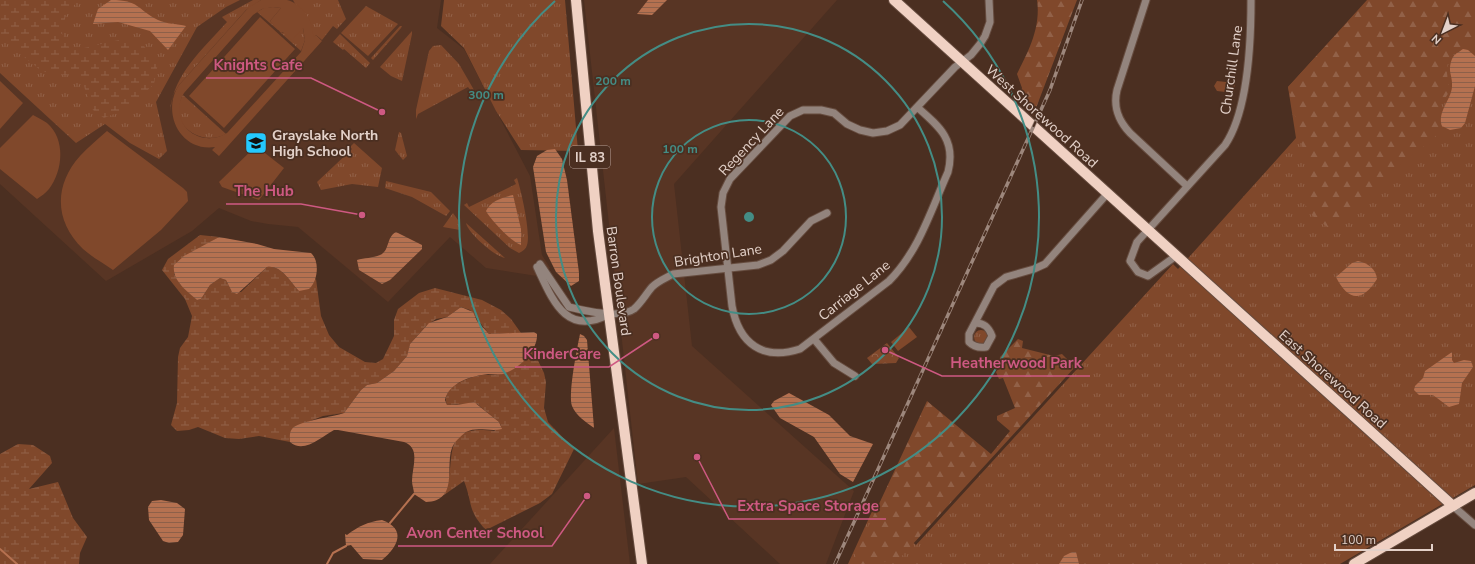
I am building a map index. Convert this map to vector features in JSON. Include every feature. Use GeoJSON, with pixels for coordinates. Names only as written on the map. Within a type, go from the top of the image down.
{"type":"FeatureCollection","features":[{"type":"Feature","properties":{"kind":"main road","name":"Barron Boulevard"},"geometry":{"type":"LineString","coordinates":[[576,0],[596,211],[642,564]]}},
{"type":"Feature","properties":{"kind":"main road","name":"West Shorewood Road"},"geometry":{"type":"LineString","coordinates":[[894,0],[1174,254]]}},
{"type":"Feature","properties":{"kind":"main road","name":"East Shorewood Road"},"geometry":{"type":"LineString","coordinates":[[1174,254],[1453,506]]}},
{"type":"Feature","properties":{"kind":"main road"},"geometry":{"type":"LineString","coordinates":[[1354,564],[1475,493]]}},
{"type":"Feature","properties":{"kind":"street","name":"Regency Lane"},"geometry":{"type":"LineString","coordinates":[[727,268],[721,207],[723,193],[730,179],[790,116],[803,110],[821,110],[834,113],[847,124],[873,134],[887,131],[900,125],[954,67],[970,55],[985,36],[990,22],[989,0]]}},
{"type":"Feature","properties":{"kind":"street"},"geometry":{"type":"LineString","coordinates":[[1146,0],[1117,90],[1115,99],[1116,110],[1123,126],[1187,186]]}},
{"type":"Feature","properties":{"kind":"street","name":"Churchill Lane"},"geometry":{"type":"LineString","coordinates":[[1174,254],[1148,276],[1138,272],[1130,261],[1137,242],[1223,147],[1235,127],[1240,110],[1251,37],[1251,0]]}},
{"type":"Feature","properties":{"kind":"street","name":"Carriage Lane"},"geometry":{"type":"LineString","coordinates":[[727,268],[735,320],[739,330],[749,342],[773,354],[787,353],[800,349],[889,281],[902,268],[911,255],[942,186],[951,160],[950,146],[945,134],[936,123],[917,107]]}},
{"type":"Feature","properties":{"kind":"street"},"geometry":{"type":"LineString","coordinates":[[976,323],[994,286],[1006,277],[1034,269],[1045,264],[1107,194]]}},
{"type":"Feature","properties":{"kind":"street","name":"Brighton Lane"},"geometry":{"type":"LineString","coordinates":[[610,314],[627,313],[635,308],[652,286],[673,274],[758,265],[771,260],[783,251],[811,221],[827,213]]}},
{"type":"Feature","properties":{"kind":"street"},"geometry":{"type":"LineString","coordinates":[[538,265],[570,308],[610,314],[596,321],[572,320],[564,314],[556,303],[538,265]]}},
{"type":"Feature","properties":{"kind":"street"},"geometry":{"type":"LineString","coordinates":[[814,339],[834,363],[855,376]]}},
{"type":"Feature","properties":{"kind":"street","name":"East Shorewood Road"},"geometry":{"type":"LineString","coordinates":[[1453,506],[1475,525]]}},
{"type":"Feature","properties":{"kind":"shaded area","name":"Grayslake North High School"},"geometry":{"type":"Polygon","coordinates":[[[0,0],[441,0],[437,28],[464,49],[530,176],[542,255],[550,268],[537,276],[486,268],[450,237],[388,302],[298,227],[251,221],[219,208],[192,231],[106,281],[0,184],[0,0]]]}},
{"type":"Feature","properties":{"kind":"shaded area"},"geometry":{"type":"Polygon","coordinates":[[[111,0],[120,0],[133,3],[151,16],[161,21],[186,26],[168,50],[150,31],[118,22],[93,24],[98,9],[111,0]]]}},
{"type":"Feature","properties":{"kind":"shaded area"},"geometry":{"type":"Polygon","coordinates":[[[584,0],[837,0],[674,184],[692,346],[854,491],[826,564],[780,564],[686,477],[638,484],[584,0]]]}},
{"type":"Feature","properties":{"kind":"shaded area"},"geometry":{"type":"Polygon","coordinates":[[[648,0],[667,0],[652,15],[637,14],[648,0]]]}},
{"type":"Feature","properties":{"kind":"shaded area"},"geometry":{"type":"Polygon","coordinates":[[[1463,49],[1468,50],[1475,56],[1475,86],[1465,123],[1461,128],[1450,130],[1442,126],[1441,116],[1452,87],[1450,67],[1452,59],[1455,54],[1463,49]]]}},
{"type":"Feature","properties":{"kind":"shaded area"},"geometry":{"type":"Polygon","coordinates":[[[555,149],[562,159],[567,180],[579,273],[579,281],[571,286],[556,272],[546,252],[533,167],[537,156],[547,150],[555,149]]]}},
{"type":"Feature","properties":{"kind":"shaded area"},"geometry":{"type":"Polygon","coordinates":[[[513,195],[521,229],[521,245],[512,240],[492,220],[486,211],[494,202],[513,195]]]}},
{"type":"Feature","properties":{"kind":"shaded area"},"geometry":{"type":"Polygon","coordinates":[[[396,232],[422,245],[422,249],[390,280],[382,284],[359,270],[357,260],[374,257],[383,253],[391,237],[396,232]]]}},
{"type":"Feature","properties":{"kind":"shaded area"},"geometry":{"type":"Polygon","coordinates":[[[219,237],[257,244],[274,249],[311,253],[317,266],[314,281],[309,289],[299,291],[281,271],[272,267],[267,267],[237,294],[232,292],[226,280],[220,278],[210,285],[201,299],[197,300],[184,289],[177,280],[174,265],[184,256],[219,237]]]}},
{"type":"Feature","properties":{"kind":"shaded area"},"geometry":{"type":"Polygon","coordinates":[[[1358,261],[1371,267],[1375,272],[1377,279],[1366,292],[1355,296],[1350,295],[1345,291],[1336,277],[1352,263],[1358,261]]]}},
{"type":"Feature","properties":{"kind":"shaded area"},"geometry":{"type":"Polygon","coordinates":[[[461,307],[473,312],[477,321],[489,334],[534,332],[537,334],[531,353],[521,364],[509,372],[468,378],[456,384],[447,394],[445,400],[447,405],[474,402],[499,422],[502,429],[470,430],[456,441],[450,456],[449,482],[443,496],[436,500],[426,502],[414,494],[412,481],[414,453],[409,445],[404,442],[334,430],[307,445],[295,445],[290,442],[290,432],[295,426],[308,421],[344,413],[361,390],[367,385],[377,383],[394,371],[407,356],[410,344],[429,323],[447,317],[461,307]]]}},
{"type":"Feature","properties":{"kind":"shaded area"},"geometry":{"type":"Polygon","coordinates":[[[580,334],[587,340],[594,428],[576,413],[572,406],[571,400],[573,371],[580,334]]]}},
{"type":"Feature","properties":{"kind":"shaded area"},"geometry":{"type":"Polygon","coordinates":[[[1452,352],[1452,360],[1454,363],[1464,360],[1471,361],[1473,367],[1462,383],[1459,404],[1449,407],[1433,395],[1419,395],[1414,390],[1415,386],[1423,378],[1425,371],[1452,352]]]}},
{"type":"Feature","properties":{"kind":"shaded area"},"geometry":{"type":"Polygon","coordinates":[[[789,393],[829,415],[850,436],[873,444],[853,482],[840,474],[814,437],[780,418],[771,405],[774,401],[789,393]]]}},
{"type":"Feature","properties":{"kind":"shaded area"},"geometry":{"type":"Polygon","coordinates":[[[614,428],[630,564],[490,564],[614,428]]]}},
{"type":"Feature","properties":{"kind":"shaded area"},"geometry":{"type":"Polygon","coordinates":[[[161,500],[177,503],[185,509],[183,535],[178,542],[169,543],[163,541],[149,520],[148,507],[152,501],[161,500]]]}},
{"type":"Feature","properties":{"kind":"shaded area"},"geometry":{"type":"Polygon","coordinates":[[[382,520],[395,528],[397,538],[396,544],[392,550],[382,560],[363,559],[351,545],[346,546],[345,534],[347,535],[367,523],[382,520]]]}},
{"type":"Feature","properties":{"kind":"shaded area"},"geometry":{"type":"Polygon","coordinates":[[[1072,552],[1076,552],[1079,564],[1059,564],[1064,556],[1072,552]]]}},
{"type":"Feature","properties":{"kind":"green space"},"geometry":{"type":"Polygon","coordinates":[[[0,0],[240,0],[226,7],[197,27],[156,102],[167,151],[159,159],[130,143],[105,124],[76,143],[0,73],[0,0]]]}},
{"type":"Feature","properties":{"kind":"green space"},"geometry":{"type":"Polygon","coordinates":[[[6,0],[10,0],[18,4],[24,0],[79,0],[66,14],[62,33],[71,51],[123,39],[143,45],[158,63],[154,84],[129,108],[104,118],[93,110],[80,76],[52,75],[39,69],[2,39],[0,39],[0,4],[6,0]]]}},
{"type":"Feature","properties":{"kind":"green space"},"geometry":{"type":"Polygon","coordinates":[[[253,0],[261,0],[246,10],[179,85],[174,93],[183,73],[191,62],[227,22],[222,17],[253,0]]]}},
{"type":"Feature","properties":{"kind":"green space"},"geometry":{"type":"Polygon","coordinates":[[[261,0],[287,0],[293,2],[306,14],[312,25],[313,37],[316,35],[322,41],[219,156],[212,150],[215,147],[203,147],[192,143],[183,137],[173,118],[172,107],[174,96],[179,85],[249,7],[261,0]],[[273,7],[262,9],[253,15],[184,93],[180,104],[180,114],[183,123],[189,130],[206,138],[216,137],[227,133],[301,52],[305,40],[303,28],[292,40],[283,32],[281,33],[270,21],[281,8],[273,7]]]}},
{"type":"Feature","properties":{"kind":"green space"},"geometry":{"type":"Polygon","coordinates":[[[293,0],[338,0],[346,19],[337,29],[333,26],[322,40],[316,35],[313,38],[293,0]]]}},
{"type":"Feature","properties":{"kind":"green space"},"geometry":{"type":"Polygon","coordinates":[[[444,0],[565,0],[578,151],[521,150],[496,111],[464,48],[441,26],[444,0]]]}},
{"type":"Feature","properties":{"kind":"green space"},"geometry":{"type":"Polygon","coordinates":[[[1037,0],[1077,0],[1033,116],[1020,95],[1022,88],[1017,74],[1030,47],[1036,29],[1038,10],[1037,0]]]}},
{"type":"Feature","properties":{"kind":"green space"},"geometry":{"type":"Polygon","coordinates":[[[1367,0],[1475,0],[1475,485],[1340,564],[848,564],[874,507],[916,545],[1173,264],[1178,269],[1190,256],[1296,138],[1288,87],[1367,0]]]}},
{"type":"Feature","properties":{"kind":"green space"},"geometry":{"type":"Polygon","coordinates":[[[1368,0],[1475,0],[1474,49],[1458,49],[1448,58],[1447,73],[1449,92],[1441,105],[1438,134],[1390,176],[1334,232],[1305,210],[1310,179],[1288,87],[1368,0]]]}},
{"type":"Feature","properties":{"kind":"green space"},"geometry":{"type":"Polygon","coordinates":[[[366,6],[398,24],[368,56],[341,33],[366,6]]]}},
{"type":"Feature","properties":{"kind":"green space"},"geometry":{"type":"Polygon","coordinates":[[[264,8],[281,8],[270,21],[279,29],[278,30],[257,12],[264,8]]]}},
{"type":"Feature","properties":{"kind":"green space"},"geometry":{"type":"Polygon","coordinates":[[[260,17],[295,49],[224,128],[189,96],[260,17]]]}},
{"type":"Feature","properties":{"kind":"green space"},"geometry":{"type":"Polygon","coordinates":[[[400,26],[402,26],[401,28],[373,60],[371,58],[400,26]]]}},
{"type":"Feature","properties":{"kind":"green space"},"geometry":{"type":"Polygon","coordinates":[[[303,28],[305,40],[301,51],[281,33],[303,28]]]}},
{"type":"Feature","properties":{"kind":"green space"},"geometry":{"type":"Polygon","coordinates":[[[412,31],[402,81],[391,76],[380,67],[412,31]]]}},
{"type":"Feature","properties":{"kind":"green space"},"geometry":{"type":"Polygon","coordinates":[[[340,34],[370,63],[366,68],[344,49],[343,50],[333,42],[340,34]]]}},
{"type":"Feature","properties":{"kind":"green space"},"geometry":{"type":"Polygon","coordinates":[[[441,45],[459,64],[474,90],[471,91],[468,87],[418,114],[416,119],[416,110],[429,51],[433,46],[441,45]]]}},
{"type":"Feature","properties":{"kind":"green space"},"geometry":{"type":"Polygon","coordinates":[[[0,81],[23,103],[0,129],[0,81]]]}},
{"type":"Feature","properties":{"kind":"green space"},"geometry":{"type":"Polygon","coordinates":[[[1217,81],[1235,83],[1234,93],[1217,91],[1214,86],[1217,81]]]}},
{"type":"Feature","properties":{"kind":"green space"},"geometry":{"type":"Polygon","coordinates":[[[183,95],[226,134],[206,138],[196,135],[188,130],[182,123],[179,114],[179,105],[183,95]]]}},
{"type":"Feature","properties":{"kind":"green space"},"geometry":{"type":"Polygon","coordinates":[[[33,115],[47,123],[53,130],[60,146],[60,164],[54,182],[48,190],[37,199],[0,169],[0,148],[33,115]]]}},
{"type":"Feature","properties":{"kind":"green space"},"geometry":{"type":"Polygon","coordinates":[[[107,131],[183,188],[187,192],[188,201],[161,230],[113,270],[86,252],[73,238],[62,215],[61,203],[65,179],[71,167],[93,143],[107,131]]]}},
{"type":"Feature","properties":{"kind":"green space"},"geometry":{"type":"Polygon","coordinates":[[[399,132],[401,133],[407,156],[403,160],[395,150],[399,132]]]}},
{"type":"Feature","properties":{"kind":"green space"},"geometry":{"type":"Polygon","coordinates":[[[354,143],[382,168],[378,187],[352,184],[321,190],[317,182],[352,149],[350,147],[354,143]]]}},
{"type":"Feature","properties":{"kind":"green space"},"geometry":{"type":"Polygon","coordinates":[[[256,146],[284,168],[259,200],[222,187],[219,182],[256,146]]]}},
{"type":"Feature","properties":{"kind":"green space"},"geometry":{"type":"Polygon","coordinates":[[[517,178],[523,201],[528,231],[527,246],[519,253],[510,248],[464,205],[467,203],[469,207],[516,184],[514,180],[517,178]]]}},
{"type":"Feature","properties":{"kind":"green space"},"geometry":{"type":"Polygon","coordinates":[[[386,181],[431,192],[450,211],[446,216],[412,197],[385,188],[386,181]]]}},
{"type":"Feature","properties":{"kind":"green space"},"geometry":{"type":"Polygon","coordinates":[[[453,213],[458,220],[460,230],[443,227],[453,213]]]}},
{"type":"Feature","properties":{"kind":"green space"},"geometry":{"type":"Polygon","coordinates":[[[466,223],[505,258],[482,244],[471,232],[466,223]]]}},
{"type":"Feature","properties":{"kind":"green space"},"geometry":{"type":"Polygon","coordinates":[[[200,235],[219,237],[195,251],[174,274],[180,284],[197,300],[201,299],[210,285],[220,278],[226,280],[232,292],[241,292],[267,267],[272,267],[281,271],[299,291],[316,279],[321,316],[329,335],[339,347],[365,362],[376,363],[383,359],[394,336],[394,320],[398,309],[419,293],[435,288],[482,300],[501,310],[511,319],[521,333],[489,334],[470,310],[461,307],[447,317],[436,319],[426,326],[410,344],[407,356],[394,371],[377,383],[367,385],[361,390],[344,413],[323,416],[305,423],[290,436],[290,442],[259,436],[239,439],[225,438],[198,427],[189,430],[177,431],[171,425],[177,403],[178,357],[180,348],[188,337],[192,316],[185,299],[162,270],[168,259],[200,235]]]}},
{"type":"Feature","properties":{"kind":"green space"},"geometry":{"type":"Polygon","coordinates":[[[909,327],[917,337],[898,351],[891,342],[909,327]]]}},
{"type":"Feature","properties":{"kind":"green space"},"geometry":{"type":"Polygon","coordinates":[[[978,330],[984,330],[988,334],[988,340],[984,344],[978,344],[974,340],[974,334],[978,330]]]}},
{"type":"Feature","properties":{"kind":"green space"},"geometry":{"type":"Polygon","coordinates":[[[1018,339],[1023,341],[1022,348],[1054,356],[1062,354],[1075,367],[901,557],[878,564],[851,564],[927,401],[991,454],[1010,431],[997,420],[997,416],[1015,408],[1003,378],[999,379],[996,372],[999,368],[1000,357],[1018,339]]]}},
{"type":"Feature","properties":{"kind":"green space"},"geometry":{"type":"Polygon","coordinates":[[[887,343],[899,358],[896,363],[872,364],[867,358],[887,343]]]}},
{"type":"Feature","properties":{"kind":"green space"},"geometry":{"type":"Polygon","coordinates":[[[533,350],[544,373],[546,382],[544,408],[548,422],[574,449],[552,494],[540,503],[486,530],[473,512],[464,481],[444,495],[448,483],[453,448],[457,439],[464,433],[476,430],[494,431],[501,426],[499,422],[477,404],[447,405],[446,399],[448,393],[457,384],[476,376],[501,374],[508,371],[520,363],[533,350]]]}},
{"type":"Feature","properties":{"kind":"green space"},"geometry":{"type":"Polygon","coordinates":[[[18,444],[33,445],[50,456],[52,463],[29,489],[58,482],[73,518],[87,537],[80,553],[79,564],[0,564],[0,454],[18,444]]]}},
{"type":"Feature","properties":{"kind":"waterway"},"geometry":{"type":"LineString","coordinates":[[390,523],[414,494]]}},
{"type":"Feature","properties":{"kind":"waterway"},"geometry":{"type":"LineString","coordinates":[[327,564],[333,553],[346,546]]}},
{"type":"Feature","properties":{"kind":"waterway"},"geometry":{"type":"LineString","coordinates":[[0,549],[17,564]]}},
{"type":"Feature","properties":{"kind":"railway"},"geometry":{"type":"LineString","coordinates":[[835,564],[1050,90],[1082,0]]}},
{"type":"Feature","properties":{"kind":"place","name":"Knights Cafe"},"geometry":{"type":"Point","coordinates":[382,112]}},
{"type":"Feature","properties":{"kind":"place","name":"Grayslake North High School"},"geometry":{"type":"Point","coordinates":[256,143]}},
{"type":"Feature","properties":{"kind":"place","name":"The Hub"},"geometry":{"type":"Point","coordinates":[362,215]}},
{"type":"Feature","properties":{"kind":"place","name":"KinderCare"},"geometry":{"type":"Point","coordinates":[656,336]}},
{"type":"Feature","properties":{"kind":"place","name":"Heatherwood Park"},"geometry":{"type":"Point","coordinates":[885,350]}},
{"type":"Feature","properties":{"kind":"place","name":"Extra Space Storage"},"geometry":{"type":"Point","coordinates":[697,457]}},
{"type":"Feature","properties":{"kind":"place","name":"Avon Center School"},"geometry":{"type":"Point","coordinates":[587,496]}}]}
